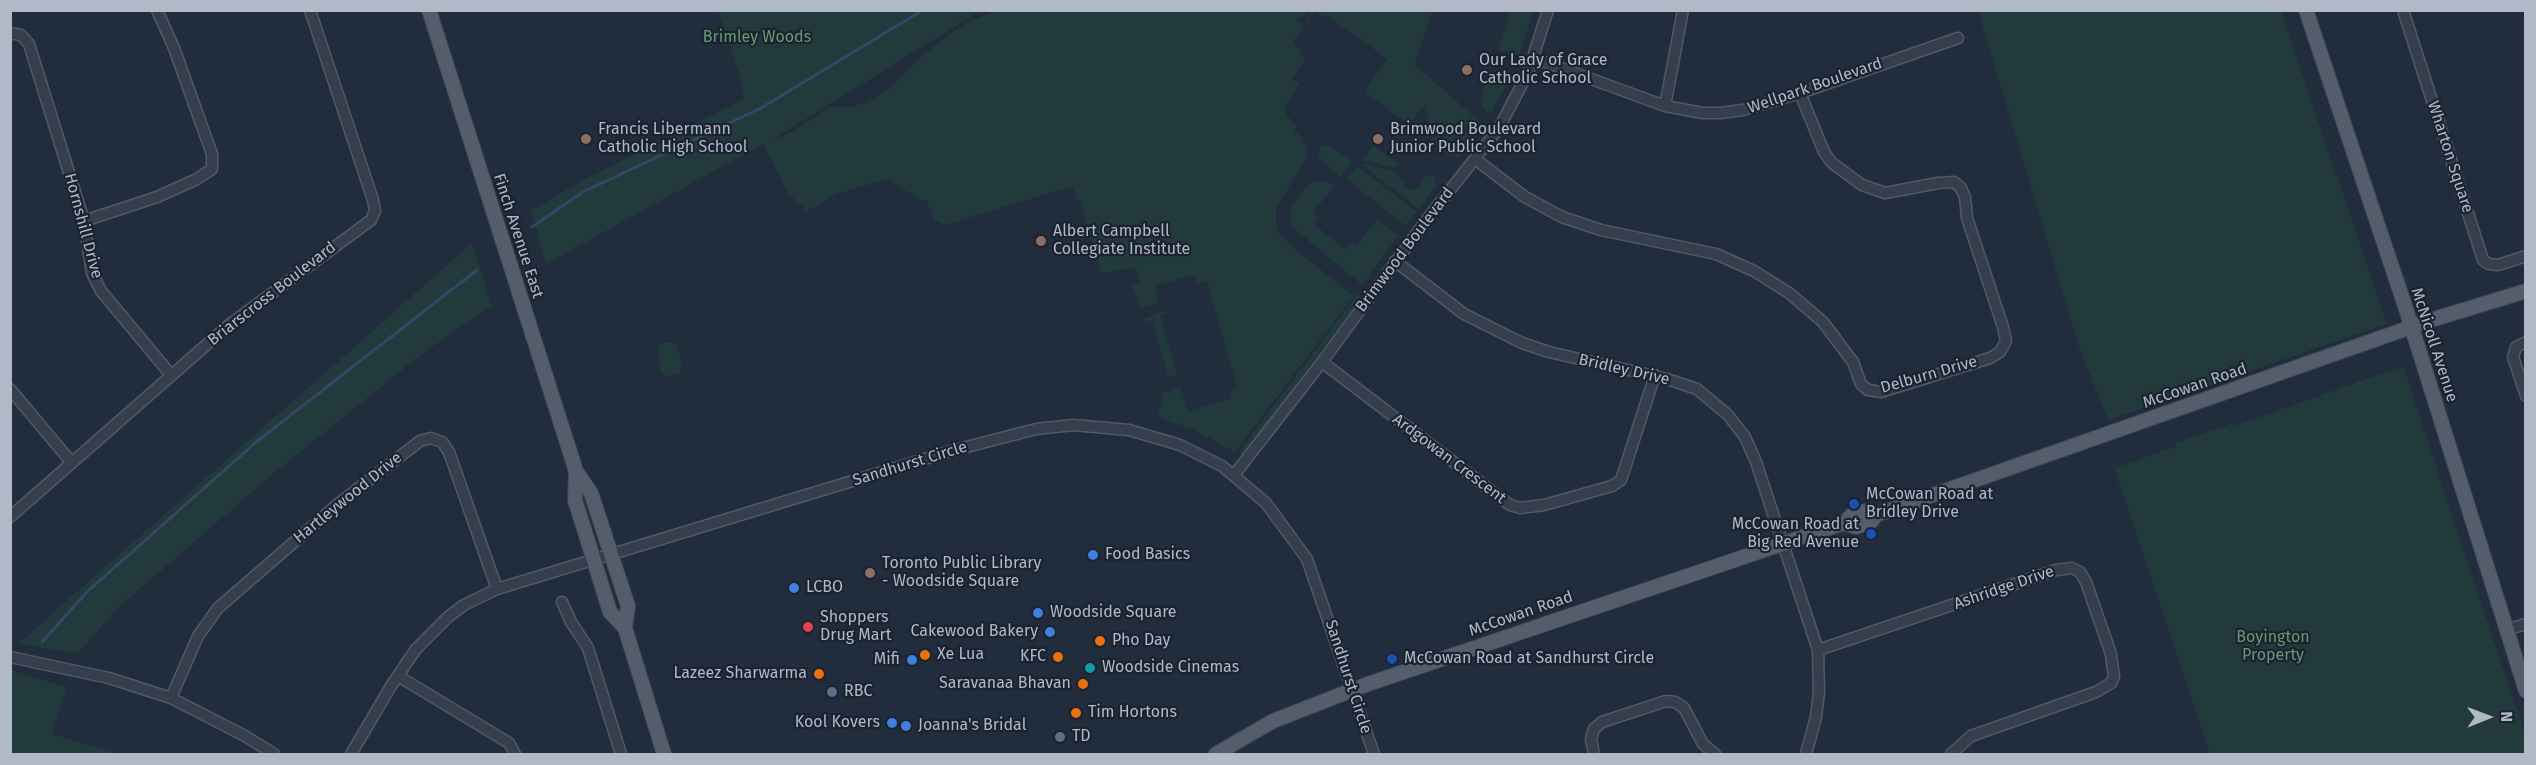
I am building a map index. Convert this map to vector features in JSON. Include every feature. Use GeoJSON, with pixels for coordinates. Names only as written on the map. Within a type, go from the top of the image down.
{"type":"FeatureCollection","features":[{"type":"Feature","properties":{"kind":"main road","name":"Finch Avenue East"},"geometry":{"type":"LineString","coordinates":[[429,10],[576,471],[591,493],[628,606],[625,627],[664,754]]}},
{"type":"Feature","properties":{"kind":"main road","name":"McNicoll Avenue"},"geometry":{"type":"LineString","coordinates":[[2306,10],[2412,327],[2526,691]]}},
{"type":"Feature","properties":{"kind":"main road","name":"McCowan Road"},"geometry":{"type":"LineString","coordinates":[[1216,754],[1273,721],[1353,689],[1844,523],[1856,527],[1871,522],[1876,514],[2412,327],[2526,291]]}},
{"type":"Feature","properties":{"kind":"main road","name":"Finch Avenue East"},"geometry":{"type":"LineString","coordinates":[[576,471],[575,500],[593,558],[610,612],[625,627]]}},
{"type":"Feature","properties":{"kind":"street"},"geometry":{"type":"LineString","coordinates":[[84,221],[157,197],[197,179],[212,169],[212,154],[157,10]]}},
{"type":"Feature","properties":{"kind":"street","name":"Briarscross Boulevard"},"geometry":{"type":"LineString","coordinates":[[10,517],[229,325],[371,220],[375,211],[310,10]]}},
{"type":"Feature","properties":{"kind":"street","name":"Brimwood Boulevard"},"geometry":{"type":"LineString","coordinates":[[1234,475],[1322,362],[1395,261],[1499,128],[1534,58],[1548,10]]}},
{"type":"Feature","properties":{"kind":"street"},"geometry":{"type":"LineString","coordinates":[[1665,105],[1683,10]]}},
{"type":"Feature","properties":{"kind":"street","name":"Wharton Square"},"geometry":{"type":"LineString","coordinates":[[2403,10],[2483,260],[2489,264],[2498,265],[2526,256]]}},
{"type":"Feature","properties":{"kind":"street","name":"Hornshill Drive"},"geometry":{"type":"LineString","coordinates":[[10,33],[21,35],[29,44],[84,221],[87,254],[101,291],[171,375]]}},
{"type":"Feature","properties":{"kind":"street","name":"Wellpark Boulevard"},"geometry":{"type":"LineString","coordinates":[[1534,58],[1665,105],[1702,113],[1720,113],[1743,110],[1800,93],[1958,38]]}},
{"type":"Feature","properties":{"kind":"street","name":"Delburn Drive"},"geometry":{"type":"LineString","coordinates":[[1475,159],[1525,196],[1562,217],[1601,230],[1716,254],[1754,271],[1789,293],[1823,322],[1853,362],[1861,384],[1868,390],[1881,392],[1990,358],[2000,352],[2006,341],[2003,327],[1967,218],[1965,197],[1960,188],[1954,182],[1938,183],[1885,193],[1862,185],[1832,163],[1824,152],[1800,93]]}},
{"type":"Feature","properties":{"kind":"street","name":"Bridley Drive"},"geometry":{"type":"LineString","coordinates":[[1395,261],[1464,314],[1522,343],[1548,352],[1654,375],[1697,389],[1728,414],[1745,437],[1752,454],[1784,543],[1818,650],[1819,692],[1816,717],[1806,754]]}},
{"type":"Feature","properties":{"kind":"street"},"geometry":{"type":"LineString","coordinates":[[2526,342],[2516,347],[2513,357],[2526,396]]}},
{"type":"Feature","properties":{"kind":"street","name":"Ardgowan Crescent"},"geometry":{"type":"LineString","coordinates":[[1322,362],[1510,505],[1520,508],[1544,506],[1612,486],[1621,480],[1654,375]]}},
{"type":"Feature","properties":{"kind":"street"},"geometry":{"type":"LineString","coordinates":[[10,389],[72,463]]}},
{"type":"Feature","properties":{"kind":"street","name":"Sandhurst Circle"},"geometry":{"type":"LineString","coordinates":[[351,754],[416,649],[448,617],[497,590],[593,558],[951,451],[1045,428],[1095,425],[1148,434],[1180,445],[1222,466],[1266,503],[1307,559],[1374,754]]}},
{"type":"Feature","properties":{"kind":"street","name":"Hartleywood Drive"},"geometry":{"type":"LineString","coordinates":[[171,698],[198,636],[218,608],[338,504],[420,441],[431,438],[442,442],[449,452],[497,590]]}},
{"type":"Feature","properties":{"kind":"street","name":"Ashridge Drive"},"geometry":{"type":"LineString","coordinates":[[1818,650],[2056,570],[2072,568],[2080,572],[2086,582],[2111,654],[2114,676],[2111,683],[2096,692],[1971,736],[1951,754]]}},
{"type":"Feature","properties":{"kind":"street"},"geometry":{"type":"LineString","coordinates":[[562,602],[571,622],[588,648],[621,754]]}},
{"type":"Feature","properties":{"kind":"street"},"geometry":{"type":"LineString","coordinates":[[2506,630],[2526,624]]}},
{"type":"Feature","properties":{"kind":"street"},"geometry":{"type":"LineString","coordinates":[[10,657],[109,678],[171,698],[244,735],[274,754]]}},
{"type":"Feature","properties":{"kind":"street"},"geometry":{"type":"LineString","coordinates":[[398,676],[509,743],[515,754]]}},
{"type":"Feature","properties":{"kind":"street"},"geometry":{"type":"LineString","coordinates":[[1594,754],[1591,739],[1594,729],[1602,722],[1666,701],[1675,702],[1684,708],[1703,744],[1714,754]]}},
{"type":"Feature","properties":{"kind":"green space","name":"Brimley Woods"},"geometry":{"type":"Polygon","coordinates":[[[718,11],[980,11],[770,141],[795,130],[829,107],[850,107],[865,103],[888,90],[916,62],[952,32],[967,22],[996,11],[1308,11],[1300,19],[1298,17],[1296,19],[1304,27],[1293,43],[1301,49],[1299,53],[1306,59],[1292,78],[1299,83],[1285,108],[1286,114],[1297,127],[1293,131],[1302,137],[1303,144],[1307,143],[1306,159],[1276,208],[1276,222],[1278,231],[1290,245],[1354,296],[1235,452],[1192,429],[1158,417],[1163,391],[1172,393],[1172,390],[1181,387],[1188,411],[1231,398],[1229,391],[1237,388],[1207,281],[1197,283],[1195,275],[1154,286],[1158,302],[1140,308],[1133,286],[1140,282],[1135,267],[1102,274],[1080,201],[1077,201],[1073,186],[942,226],[940,222],[935,222],[927,201],[920,200],[888,179],[836,194],[807,211],[788,193],[763,144],[546,264],[531,211],[585,179],[744,99],[741,80],[718,11]]]}},
{"type":"Feature","properties":{"kind":"green space"},"geometry":{"type":"Polygon","coordinates":[[[1312,11],[1315,11],[1306,23],[1314,31],[1305,23],[1312,11]]]}},
{"type":"Feature","properties":{"kind":"green space"},"geometry":{"type":"Polygon","coordinates":[[[1315,11],[1432,11],[1415,65],[1483,124],[1479,130],[1433,130],[1430,128],[1425,104],[1409,125],[1364,92],[1387,59],[1327,15],[1325,18],[1315,11]]]}},
{"type":"Feature","properties":{"kind":"green space"},"geometry":{"type":"Polygon","coordinates":[[[1510,11],[1533,11],[1519,56],[1498,50],[1510,11]]]}},
{"type":"Feature","properties":{"kind":"green space"},"geometry":{"type":"Polygon","coordinates":[[[1978,11],[2281,11],[2387,324],[2108,420],[2079,347],[1978,11]]]}},
{"type":"Feature","properties":{"kind":"green space"},"geometry":{"type":"Polygon","coordinates":[[[1495,70],[1505,70],[1512,74],[1490,114],[1483,108],[1481,99],[1487,78],[1495,70]]]}},
{"type":"Feature","properties":{"kind":"green space"},"geometry":{"type":"Polygon","coordinates":[[[1476,133],[1458,158],[1440,150],[1431,140],[1434,134],[1476,133]]]}},
{"type":"Feature","properties":{"kind":"green space"},"geometry":{"type":"Polygon","coordinates":[[[1326,144],[1352,162],[1340,177],[1317,156],[1320,147],[1326,144]]]}},
{"type":"Feature","properties":{"kind":"green space"},"geometry":{"type":"Polygon","coordinates":[[[1374,145],[1399,164],[1395,169],[1362,160],[1374,145]]]}},
{"type":"Feature","properties":{"kind":"green space"},"geometry":{"type":"Polygon","coordinates":[[[1362,165],[1394,171],[1408,190],[1419,187],[1425,176],[1434,176],[1437,185],[1419,209],[1362,165]]]}},
{"type":"Feature","properties":{"kind":"green space"},"geometry":{"type":"Polygon","coordinates":[[[1357,166],[1417,212],[1406,226],[1347,179],[1357,166]]]}},
{"type":"Feature","properties":{"kind":"green space"},"geometry":{"type":"Polygon","coordinates":[[[1315,181],[1328,181],[1334,186],[1313,213],[1318,218],[1314,224],[1345,249],[1350,243],[1357,246],[1377,219],[1398,236],[1362,285],[1291,226],[1291,207],[1304,189],[1315,181]]]}},
{"type":"Feature","properties":{"kind":"green space"},"geometry":{"type":"Polygon","coordinates":[[[472,243],[492,306],[423,353],[280,468],[120,606],[77,654],[18,644],[472,243]]]}},
{"type":"Feature","properties":{"kind":"green space"},"geometry":{"type":"Polygon","coordinates":[[[1359,292],[1361,299],[1243,454],[1238,453],[1359,292]]]}},
{"type":"Feature","properties":{"kind":"green space"},"geometry":{"type":"Polygon","coordinates":[[[1167,310],[1169,313],[1160,316],[1177,374],[1174,377],[1168,376],[1152,320],[1144,322],[1143,319],[1167,310]]]}},
{"type":"Feature","properties":{"kind":"green space"},"geometry":{"type":"Polygon","coordinates":[[[667,342],[676,344],[682,360],[681,372],[667,377],[661,373],[658,345],[667,342]]]}},
{"type":"Feature","properties":{"kind":"green space","name":"Boyington Property"},"geometry":{"type":"Polygon","coordinates":[[[2403,366],[2525,734],[2525,754],[2210,754],[2114,468],[2176,446],[2175,443],[2233,423],[2234,426],[2403,366]]]}},
{"type":"Feature","properties":{"kind":"green space"},"geometry":{"type":"Polygon","coordinates":[[[11,670],[67,687],[52,734],[118,754],[11,754],[11,670]]]}},
{"type":"Feature","properties":{"kind":"waterway"},"geometry":{"type":"LineString","coordinates":[[532,227],[583,192],[761,108],[923,10]]}},
{"type":"Feature","properties":{"kind":"waterway"},"geometry":{"type":"LineString","coordinates":[[42,642],[88,591],[255,443],[477,270]]}},
{"type":"Feature","properties":{"kind":"place","name":"Our Lady of Grace Catholic School"},"geometry":{"type":"Point","coordinates":[1467,70]}},
{"type":"Feature","properties":{"kind":"place","name":"Francis Libermann Catholic High School"},"geometry":{"type":"Point","coordinates":[586,139]}},
{"type":"Feature","properties":{"kind":"place","name":"Brimwood Boulevard Junior Public School"},"geometry":{"type":"Point","coordinates":[1378,139]}},
{"type":"Feature","properties":{"kind":"place","name":"Albert Campbell Collegiate Institute"},"geometry":{"type":"Point","coordinates":[1041,241]}},
{"type":"Feature","properties":{"kind":"place","name":"McCowan Road at Bridley Drive"},"geometry":{"type":"Point","coordinates":[1854,504]}},
{"type":"Feature","properties":{"kind":"place","name":"McCowan Road at Big Red Avenue"},"geometry":{"type":"Point","coordinates":[1871,534]}},
{"type":"Feature","properties":{"kind":"place","name":"Food Basics"},"geometry":{"type":"Point","coordinates":[1093,555]}},
{"type":"Feature","properties":{"kind":"place","name":"Toronto Public Library - Woodside Square"},"geometry":{"type":"Point","coordinates":[870,573]}},
{"type":"Feature","properties":{"kind":"place","name":"LCBO"},"geometry":{"type":"Point","coordinates":[794,588]}},
{"type":"Feature","properties":{"kind":"place","name":"Woodside Square"},"geometry":{"type":"Point","coordinates":[1038,613]}},
{"type":"Feature","properties":{"kind":"place","name":"Shoppers Drug Mart"},"geometry":{"type":"Point","coordinates":[808,627]}},
{"type":"Feature","properties":{"kind":"place","name":"Cakewood Bakery"},"geometry":{"type":"Point","coordinates":[1050,632]}},
{"type":"Feature","properties":{"kind":"place","name":"Pho Day"},"geometry":{"type":"Point","coordinates":[1100,641]}},
{"type":"Feature","properties":{"kind":"place","name":"Xe Lua"},"geometry":{"type":"Point","coordinates":[925,655]}},
{"type":"Feature","properties":{"kind":"place","name":"KFC"},"geometry":{"type":"Point","coordinates":[1058,657]}},
{"type":"Feature","properties":{"kind":"place","name":"McCowan Road at Sandhurst Circle"},"geometry":{"type":"Point","coordinates":[1392,659]}},
{"type":"Feature","properties":{"kind":"place","name":"Mifi"},"geometry":{"type":"Point","coordinates":[912,660]}},
{"type":"Feature","properties":{"kind":"place","name":"Woodside Cinemas"},"geometry":{"type":"Point","coordinates":[1090,668]}},
{"type":"Feature","properties":{"kind":"place","name":"Lazeez Sharwarma"},"geometry":{"type":"Point","coordinates":[819,674]}},
{"type":"Feature","properties":{"kind":"place","name":"Saravanaa Bhavan"},"geometry":{"type":"Point","coordinates":[1083,684]}},
{"type":"Feature","properties":{"kind":"place","name":"RBC"},"geometry":{"type":"Point","coordinates":[832,692]}},
{"type":"Feature","properties":{"kind":"place","name":"Tim Hortons"},"geometry":{"type":"Point","coordinates":[1076,713]}},
{"type":"Feature","properties":{"kind":"place","name":"Kool Kovers"},"geometry":{"type":"Point","coordinates":[892,723]}},
{"type":"Feature","properties":{"kind":"place","name":"Joanna's Bridal"},"geometry":{"type":"Point","coordinates":[906,726]}},
{"type":"Feature","properties":{"kind":"place","name":"TD"},"geometry":{"type":"Point","coordinates":[1060,737]}}]}
